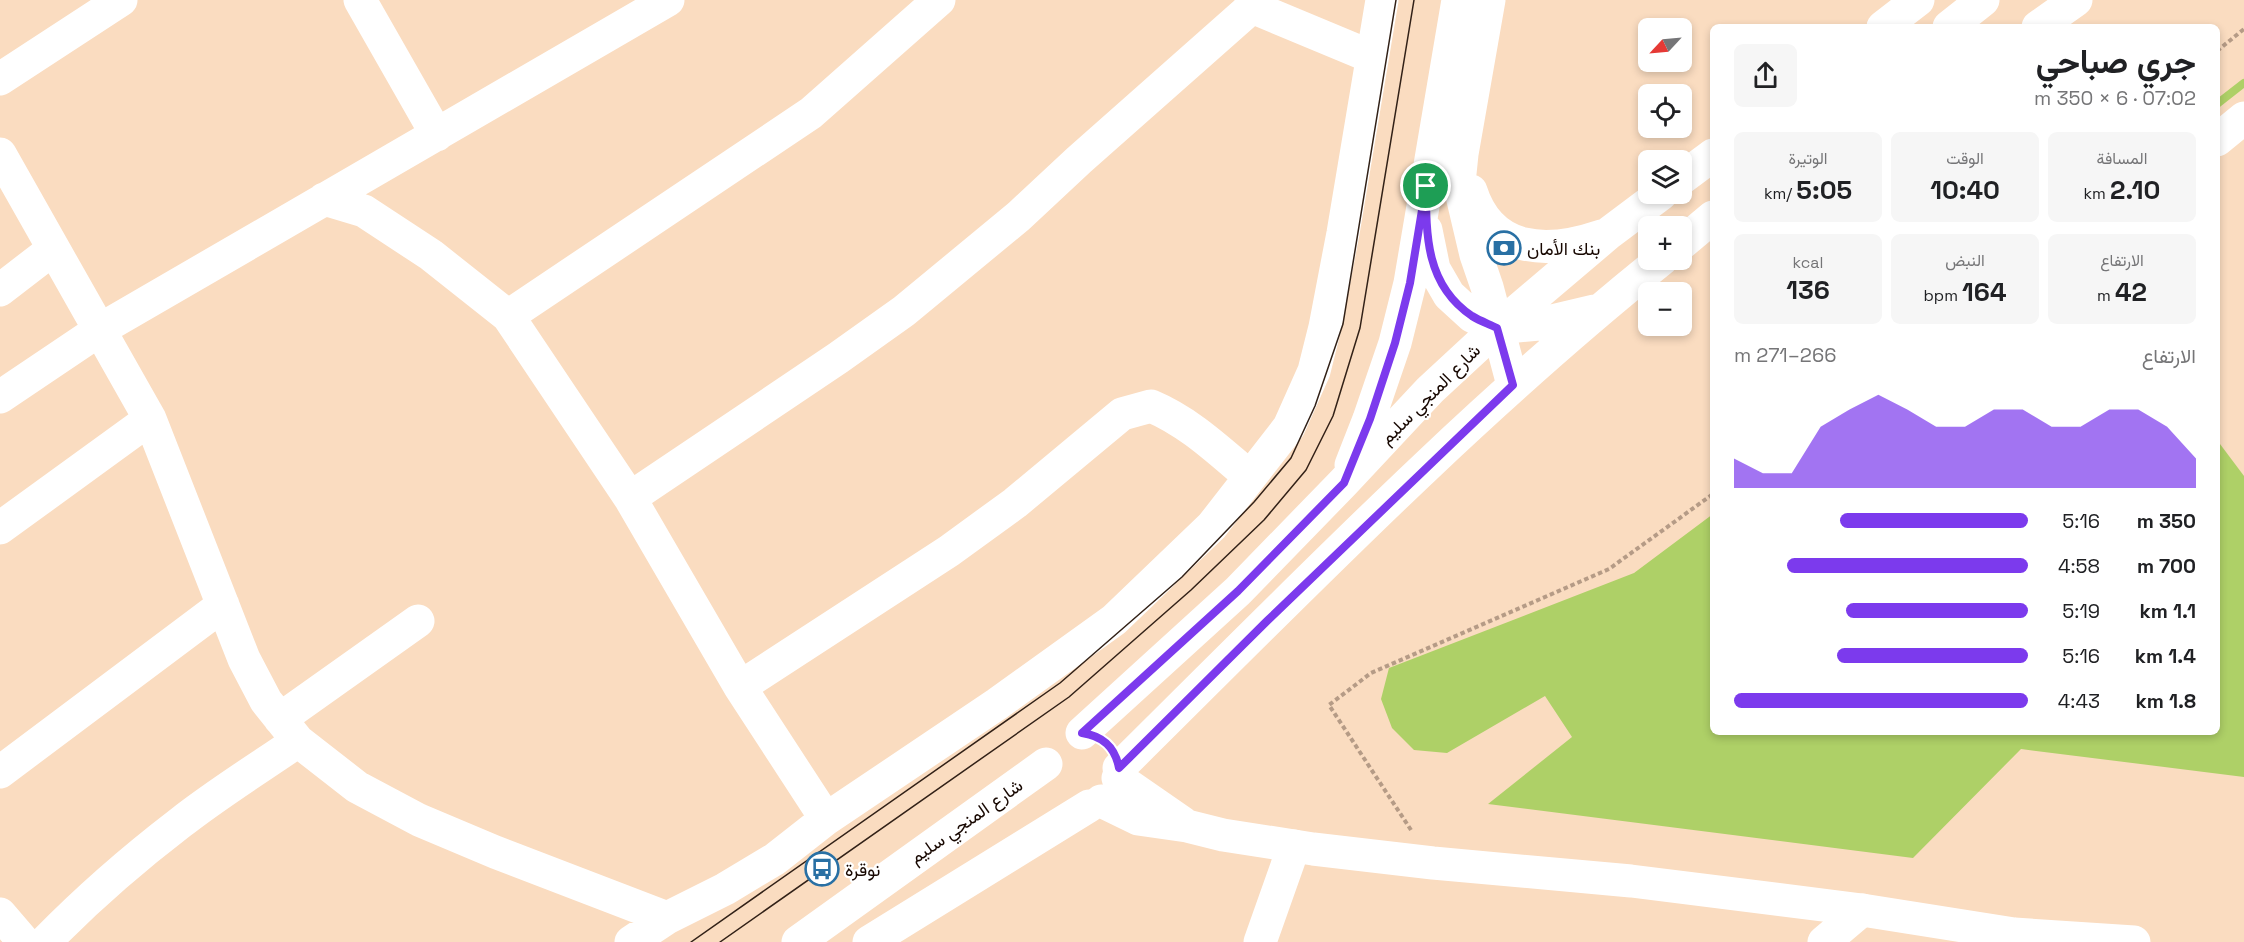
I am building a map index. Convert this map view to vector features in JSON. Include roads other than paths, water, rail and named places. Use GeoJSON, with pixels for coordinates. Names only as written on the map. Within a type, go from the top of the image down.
{"type":"FeatureCollection","features":[{"type":"Feature","properties":{"kind":"street"},"geometry":{"type":"LineString","coordinates":[[0,80],[121,0]]}},
{"type":"Feature","properties":{"kind":"street"},"geometry":{"type":"LineString","coordinates":[[0,397],[100,329],[668,0]]}},
{"type":"Feature","properties":{"kind":"street"},"geometry":{"type":"LineString","coordinates":[[508,316],[803,119],[939,0]]}},
{"type":"Feature","properties":{"kind":"street"},"geometry":{"type":"LineString","coordinates":[[631,942],[667,918],[726,889],[775,859],[826,819],[997,704],[1113,620],[1212,526],[1289,427],[1314,371],[1343,233],[1382,0]]}},
{"type":"Feature","properties":{"kind":"street"},"geometry":{"type":"LineString","coordinates":[[1344,483],[1370,419],[1395,343],[1410,283],[1458,0]]}},
{"type":"Feature","properties":{"kind":"street"},"geometry":{"type":"LineString","coordinates":[[1489,0],[1462,154],[1460,183],[1476,255],[1487,287],[1513,385]]}},
{"type":"Feature","properties":{"kind":"street"},"geometry":{"type":"LineString","coordinates":[[1887,24],[1918,0]]}},
{"type":"Feature","properties":{"kind":"street"},"geometry":{"type":"LineString","coordinates":[[1953,24],[1983,0]]}},
{"type":"Feature","properties":{"kind":"street"},"geometry":{"type":"LineString","coordinates":[[2042,24],[2076,0]]}},
{"type":"Feature","properties":{"kind":"street"},"geometry":{"type":"LineString","coordinates":[[368,3],[437,135]]}},
{"type":"Feature","properties":{"kind":"street"},"geometry":{"type":"LineString","coordinates":[[630,498],[904,311],[1019,216],[1251,4],[1372,57]]}},
{"type":"Feature","properties":{"kind":"street"},"geometry":{"type":"LineString","coordinates":[[2220,138],[2244,118]]}},
{"type":"Feature","properties":{"kind":"street"},"geometry":{"type":"LineString","coordinates":[[0,154],[52,250],[100,329],[150,419],[250,669],[266,701],[289,730],[357,787],[419,820],[495,852],[667,918]]}},
{"type":"Feature","properties":{"kind":"street"},"geometry":{"type":"LineString","coordinates":[[1462,154],[1473,198],[1489,224],[1508,238],[1527,246],[1556,247],[1577,244],[1609,233]]}},
{"type":"Feature","properties":{"kind":"street"},"geometry":{"type":"LineString","coordinates":[[1692,171],[1710,157]]}},
{"type":"Feature","properties":{"kind":"street"},"geometry":{"type":"LineString","coordinates":[[1426,186],[1426,230],[1434,269],[1449,295],[1472,316],[1497,328],[1539,324],[1598,310]]}},
{"type":"Feature","properties":{"kind":"street"},"geometry":{"type":"LineString","coordinates":[[324,199],[364,211],[372,216],[431,255],[508,316],[630,498],[740,687],[826,819]]}},
{"type":"Feature","properties":{"kind":"street","name":"شارع المنجي سليم"},"geometry":{"type":"LineString","coordinates":[[1082,733],[1238,591],[1344,483],[1430,390],[1497,328],[1609,233],[1648,204]]}},
{"type":"Feature","properties":{"kind":"street"},"geometry":{"type":"LineString","coordinates":[[1692,235],[1710,220]]}},
{"type":"Feature","properties":{"kind":"street"},"geometry":{"type":"LineString","coordinates":[[0,290],[52,250]]}},
{"type":"Feature","properties":{"kind":"street"},"geometry":{"type":"LineString","coordinates":[[884,938],[1107,788],[1267,621],[1513,385],[1598,310],[1648,270]]}},
{"type":"Feature","properties":{"kind":"street"},"geometry":{"type":"LineString","coordinates":[[740,687],[949,551],[1015,503],[1122,414],[1151,406],[1173,415],[1193,428],[1249,476]]}},
{"type":"Feature","properties":{"kind":"street"},"geometry":{"type":"LineString","coordinates":[[0,528],[150,419]]}},
{"type":"Feature","properties":{"kind":"street"},"geometry":{"type":"LineString","coordinates":[[0,772],[223,606]]}},
{"type":"Feature","properties":{"kind":"street"},"geometry":{"type":"LineString","coordinates":[[45,942],[122,870],[418,621]]}},
{"type":"Feature","properties":{"kind":"street"},"geometry":{"type":"LineString","coordinates":[[1082,733],[1093,734],[1103,739],[1117,757],[1107,788],[1078,806],[1067,803],[1050,787],[1046,764],[1049,754],[1062,739],[1082,733]]}},
{"type":"Feature","properties":{"kind":"street","name":"شارع المنجي سليم"},"geometry":{"type":"LineString","coordinates":[[798,942],[1046,764]]}},
{"type":"Feature","properties":{"kind":"street"},"geometry":{"type":"LineString","coordinates":[[1107,788],[1138,819],[1294,846],[1433,863],[1631,881],[1862,910],[2009,938],[2134,942]]}},
{"type":"Feature","properties":{"kind":"street"},"geometry":{"type":"LineString","coordinates":[[1260,942],[1294,846]]}},
{"type":"Feature","properties":{"kind":"street"},"geometry":{"type":"LineString","coordinates":[[1824,942],[1862,910]]}},
{"type":"Feature","properties":{"kind":"street"},"geometry":{"type":"LineString","coordinates":[[0,914],[24,942]]}},
{"type":"Feature","properties":{"kind":"waterway"},"geometry":{"type":"LineString","coordinates":[[2220,102],[2244,83]]}},
{"type":"Feature","properties":{"kind":"tram line"},"geometry":{"type":"LineString","coordinates":[[691,942],[1060,683],[1182,577],[1254,502],[1291,458],[1315,406],[1343,324],[1396,0]]}},
{"type":"Feature","properties":{"kind":"tram line"},"geometry":{"type":"LineString","coordinates":[[720,942],[1069,697],[1191,590],[1264,520],[1306,470],[1333,416],[1360,328],[1414,0]]}},
{"type":"Feature","properties":{"kind":"place","name":"بنك الأمان"},"geometry":{"type":"Point","coordinates":[1504,248]}},
{"type":"Feature","properties":{"kind":"place","name":"نوقرة"},"geometry":{"type":"Point","coordinates":[822,869]}}]}
